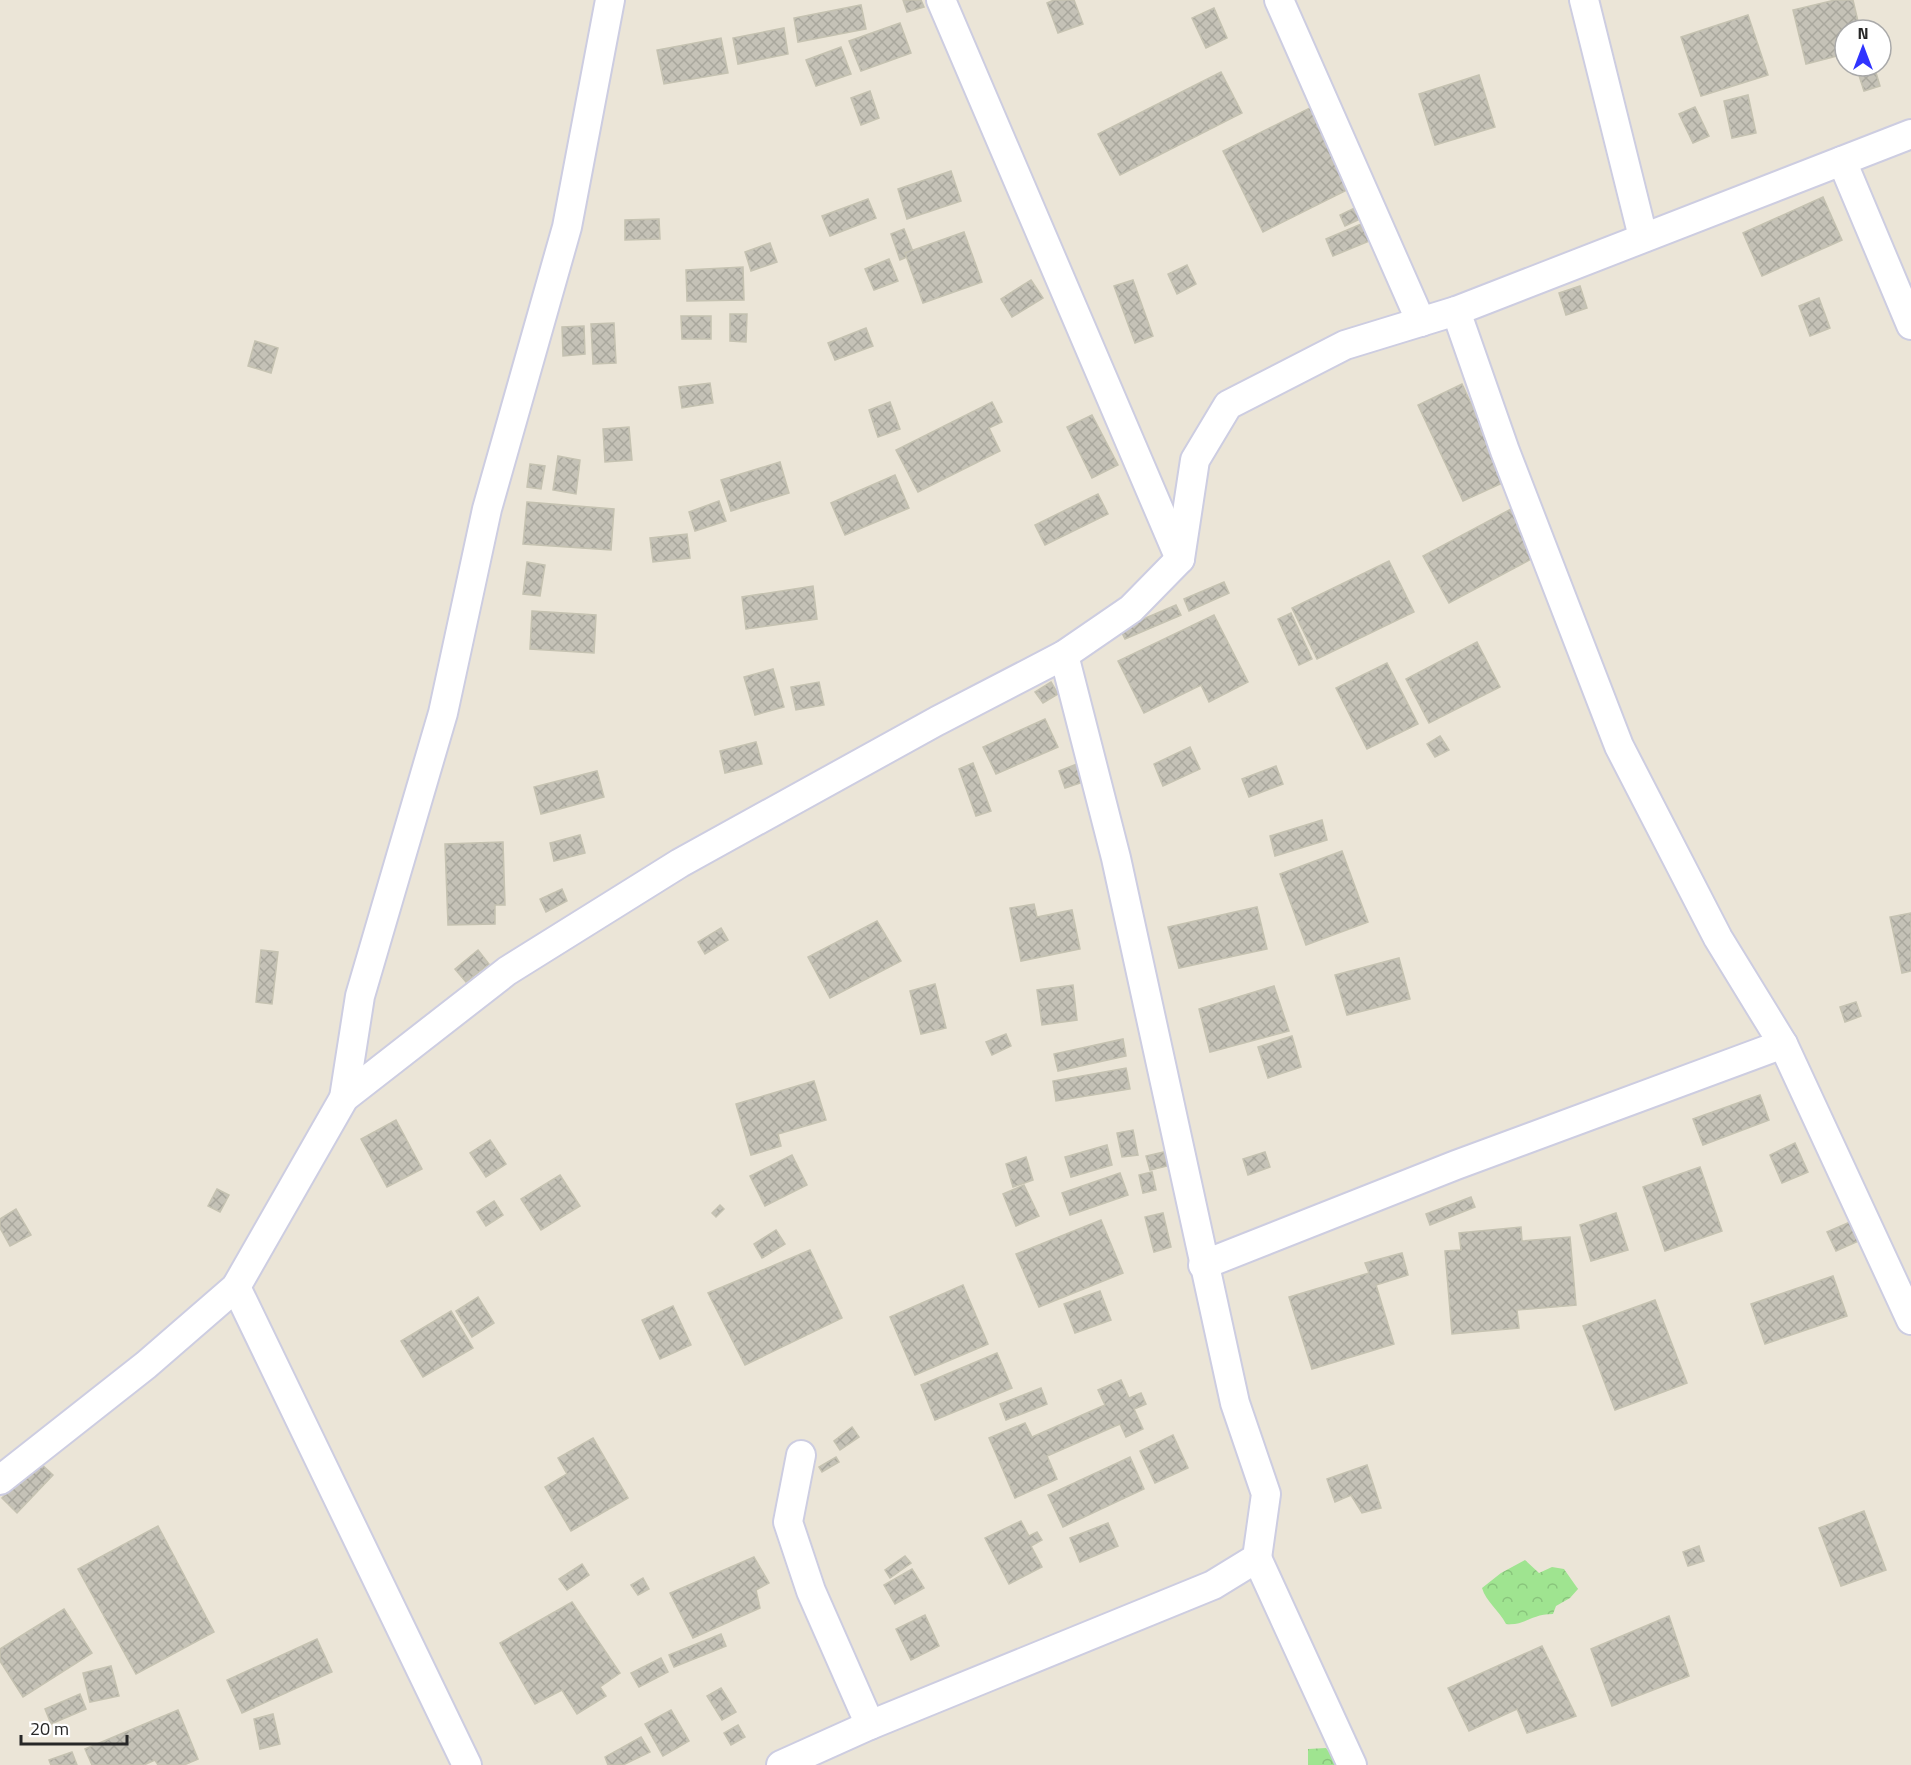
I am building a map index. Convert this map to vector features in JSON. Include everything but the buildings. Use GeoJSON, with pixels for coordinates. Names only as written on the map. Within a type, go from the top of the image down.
{"type":"FeatureCollection","features":[{"type":"Feature","properties":{"kind":"street"},"geometry":{"type":"LineString","coordinates":[[0,1480],[146,1365],[236,1287],[344,1098],[360,996],[443,713],[488,509],[567,227],[610,0]]}},
{"type":"Feature","properties":{"kind":"street"},"geometry":{"type":"LineString","coordinates":[[941,0],[1180,559]]}},
{"type":"Feature","properties":{"kind":"street"},"geometry":{"type":"LineString","coordinates":[[1279,0],[1421,322]]}},
{"type":"Feature","properties":{"kind":"street"},"geometry":{"type":"LineString","coordinates":[[1584,0],[1643,237]]}},
{"type":"Feature","properties":{"kind":"street"},"geometry":{"type":"LineString","coordinates":[[344,1098],[507,971],[680,862],[937,721],[1064,655],[1131,609],[1180,559],[1195,460],[1228,405],[1345,345],[1456,312],[1911,134]]}},
{"type":"Feature","properties":{"kind":"street"},"geometry":{"type":"LineString","coordinates":[[1842,161],[1911,325]]}},
{"type":"Feature","properties":{"kind":"street"},"geometry":{"type":"LineString","coordinates":[[1456,312],[1505,451],[1619,746],[1718,938],[1783,1044],[1909,1313]]}},
{"type":"Feature","properties":{"kind":"street"},"geometry":{"type":"LineString","coordinates":[[1064,655],[1116,858],[1234,1403],[1266,1494],[1257,1558],[1352,1765]]}},
{"type":"Feature","properties":{"kind":"street"},"geometry":{"type":"LineString","coordinates":[[1203,1265],[1456,1165],[1783,1044]]}},
{"type":"Feature","properties":{"kind":"street"},"geometry":{"type":"LineString","coordinates":[[236,1287],[467,1765]]}},
{"type":"Feature","properties":{"kind":"street"},"geometry":{"type":"LineString","coordinates":[[801,1455],[788,1522],[812,1591],[870,1725]]}},
{"type":"Feature","properties":{"kind":"street"},"geometry":{"type":"LineString","coordinates":[[780,1765],[870,1725],[1213,1585],[1257,1558]]}},
{"type":"Feature","properties":{"kind":"green space"},"geometry":{"type":"Polygon","coordinates":[[[1525,1560],[1539,1573],[1552,1567],[1564,1569],[1578,1589],[1570,1598],[1556,1606],[1553,1614],[1506,1624],[1486,1598],[1482,1588],[1501,1573],[1525,1560]]]}},
{"type":"Feature","properties":{"kind":"green space"},"geometry":{"type":"Polygon","coordinates":[[[1326,1748],[1339,1765],[1308,1765],[1308,1749],[1326,1748]]]}}]}
